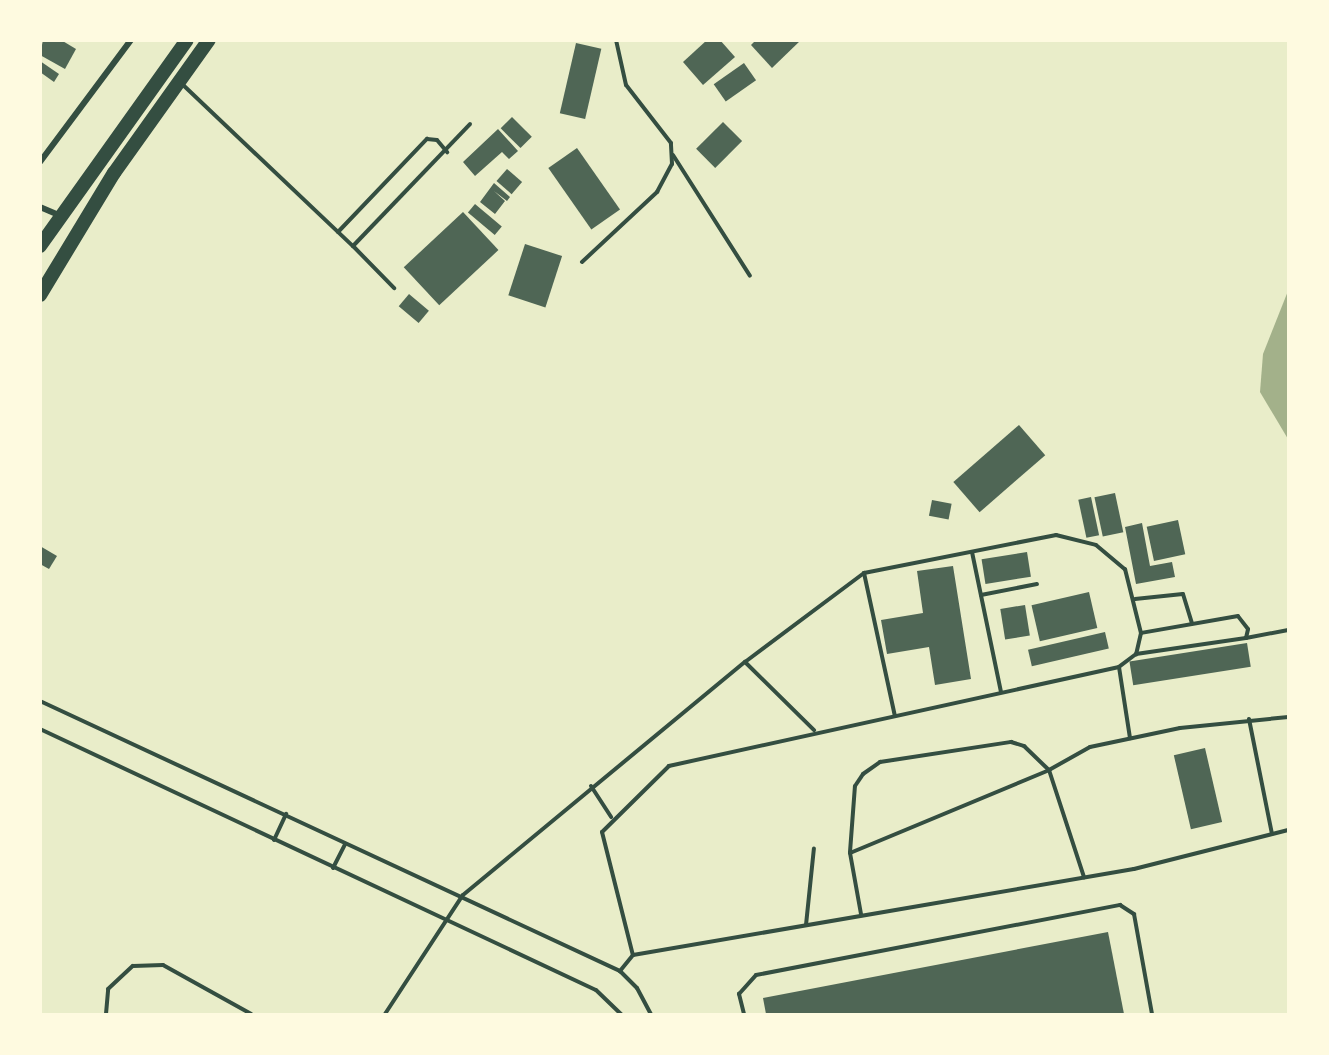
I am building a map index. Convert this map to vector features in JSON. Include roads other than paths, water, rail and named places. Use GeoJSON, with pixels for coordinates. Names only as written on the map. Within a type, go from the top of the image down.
{"type":"FeatureCollection","features":[{"type":"Feature","properties":{"kind":"highway"},"geometry":{"type":"LineString","coordinates":[[40,246],[58,215],[186,40]]}},
{"type":"Feature","properties":{"kind":"highway"},"geometry":{"type":"LineString","coordinates":[[40,295],[178,80],[209,40]]}},
{"type":"Feature","properties":{"kind":"street"},"geometry":{"type":"LineString","coordinates":[[40,162],[131,40]]}},
{"type":"Feature","properties":{"kind":"street"},"geometry":{"type":"LineString","coordinates":[[40,207],[58,215]]}},
{"type":"Feature","properties":{"kind":"lane"},"geometry":{"type":"LineString","coordinates":[[616,40],[626,85],[659,124],[673,154],[750,276]]}},
{"type":"Feature","properties":{"kind":"lane"},"geometry":{"type":"LineString","coordinates":[[178,80],[353,246],[394,288]]}},
{"type":"Feature","properties":{"kind":"lane"},"geometry":{"type":"LineString","coordinates":[[353,246],[447,153],[470,124]]}},
{"type":"Feature","properties":{"kind":"lane"},"geometry":{"type":"LineString","coordinates":[[338,232],[427,139],[437,140],[447,153]]}},
{"type":"Feature","properties":{"kind":"lane"},"geometry":{"type":"LineString","coordinates":[[582,262],[657,192],[673,154]]}},
{"type":"Feature","properties":{"kind":"lane"},"geometry":{"type":"LineString","coordinates":[[385,1014],[448,923],[463,896],[591,786],[745,662],[864,573],[1056,535],[1076,537],[1112,555],[1125,569],[1135,599],[1141,633],[1136,654]]}},
{"type":"Feature","properties":{"kind":"lane"},"geometry":{"type":"LineString","coordinates":[[972,552],[1001,692]]}},
{"type":"Feature","properties":{"kind":"lane"},"geometry":{"type":"LineString","coordinates":[[864,573],[895,716]]}},
{"type":"Feature","properties":{"kind":"lane"},"geometry":{"type":"LineString","coordinates":[[981,595],[1037,584]]}},
{"type":"Feature","properties":{"kind":"lane"},"geometry":{"type":"LineString","coordinates":[[1135,599],[1183,594],[1192,624]]}},
{"type":"Feature","properties":{"kind":"lane"},"geometry":{"type":"LineString","coordinates":[[1141,633],[1243,617],[1246,638]]}},
{"type":"Feature","properties":{"kind":"lane"},"geometry":{"type":"LineString","coordinates":[[633,955],[602,832],[612,817],[678,760],[1119,667],[1136,654],[1288,630]]}},
{"type":"Feature","properties":{"kind":"lane"},"geometry":{"type":"LineString","coordinates":[[745,662],[814,730]]}},
{"type":"Feature","properties":{"kind":"lane"},"geometry":{"type":"LineString","coordinates":[[1119,667],[1130,738]]}},
{"type":"Feature","properties":{"kind":"lane"},"geometry":{"type":"LineString","coordinates":[[40,701],[621,971],[637,988],[651,1014]]}},
{"type":"Feature","properties":{"kind":"lane"},"geometry":{"type":"LineString","coordinates":[[850,852],[1049,770],[1074,753],[1130,738],[1249,719],[1288,717]]}},
{"type":"Feature","properties":{"kind":"lane"},"geometry":{"type":"LineString","coordinates":[[1249,719],[1272,834]]}},
{"type":"Feature","properties":{"kind":"lane"},"geometry":{"type":"LineString","coordinates":[[40,729],[448,923],[596,990],[621,1014]]}},
{"type":"Feature","properties":{"kind":"lane"},"geometry":{"type":"LineString","coordinates":[[861,914],[850,852],[855,786],[880,762],[1011,742],[1024,746],[1049,770],[1084,877]]}},
{"type":"Feature","properties":{"kind":"lane"},"geometry":{"type":"LineString","coordinates":[[591,786],[612,817]]}},
{"type":"Feature","properties":{"kind":"lane"},"geometry":{"type":"LineString","coordinates":[[274,840],[286,814]]}},
{"type":"Feature","properties":{"kind":"lane"},"geometry":{"type":"LineString","coordinates":[[621,971],[633,955],[1084,877],[1288,830]]}},
{"type":"Feature","properties":{"kind":"lane"},"geometry":{"type":"LineString","coordinates":[[333,868],[345,844]]}},
{"type":"Feature","properties":{"kind":"lane"},"geometry":{"type":"LineString","coordinates":[[806,925],[814,848]]}},
{"type":"Feature","properties":{"kind":"lane"},"geometry":{"type":"LineString","coordinates":[[744,1014],[739,994],[756,975],[1120,905],[1134,914],[1152,1014]]}},
{"type":"Feature","properties":{"kind":"lane"},"geometry":{"type":"LineString","coordinates":[[106,1014],[108,989],[133,966],[163,964],[251,1014]]}}]}
